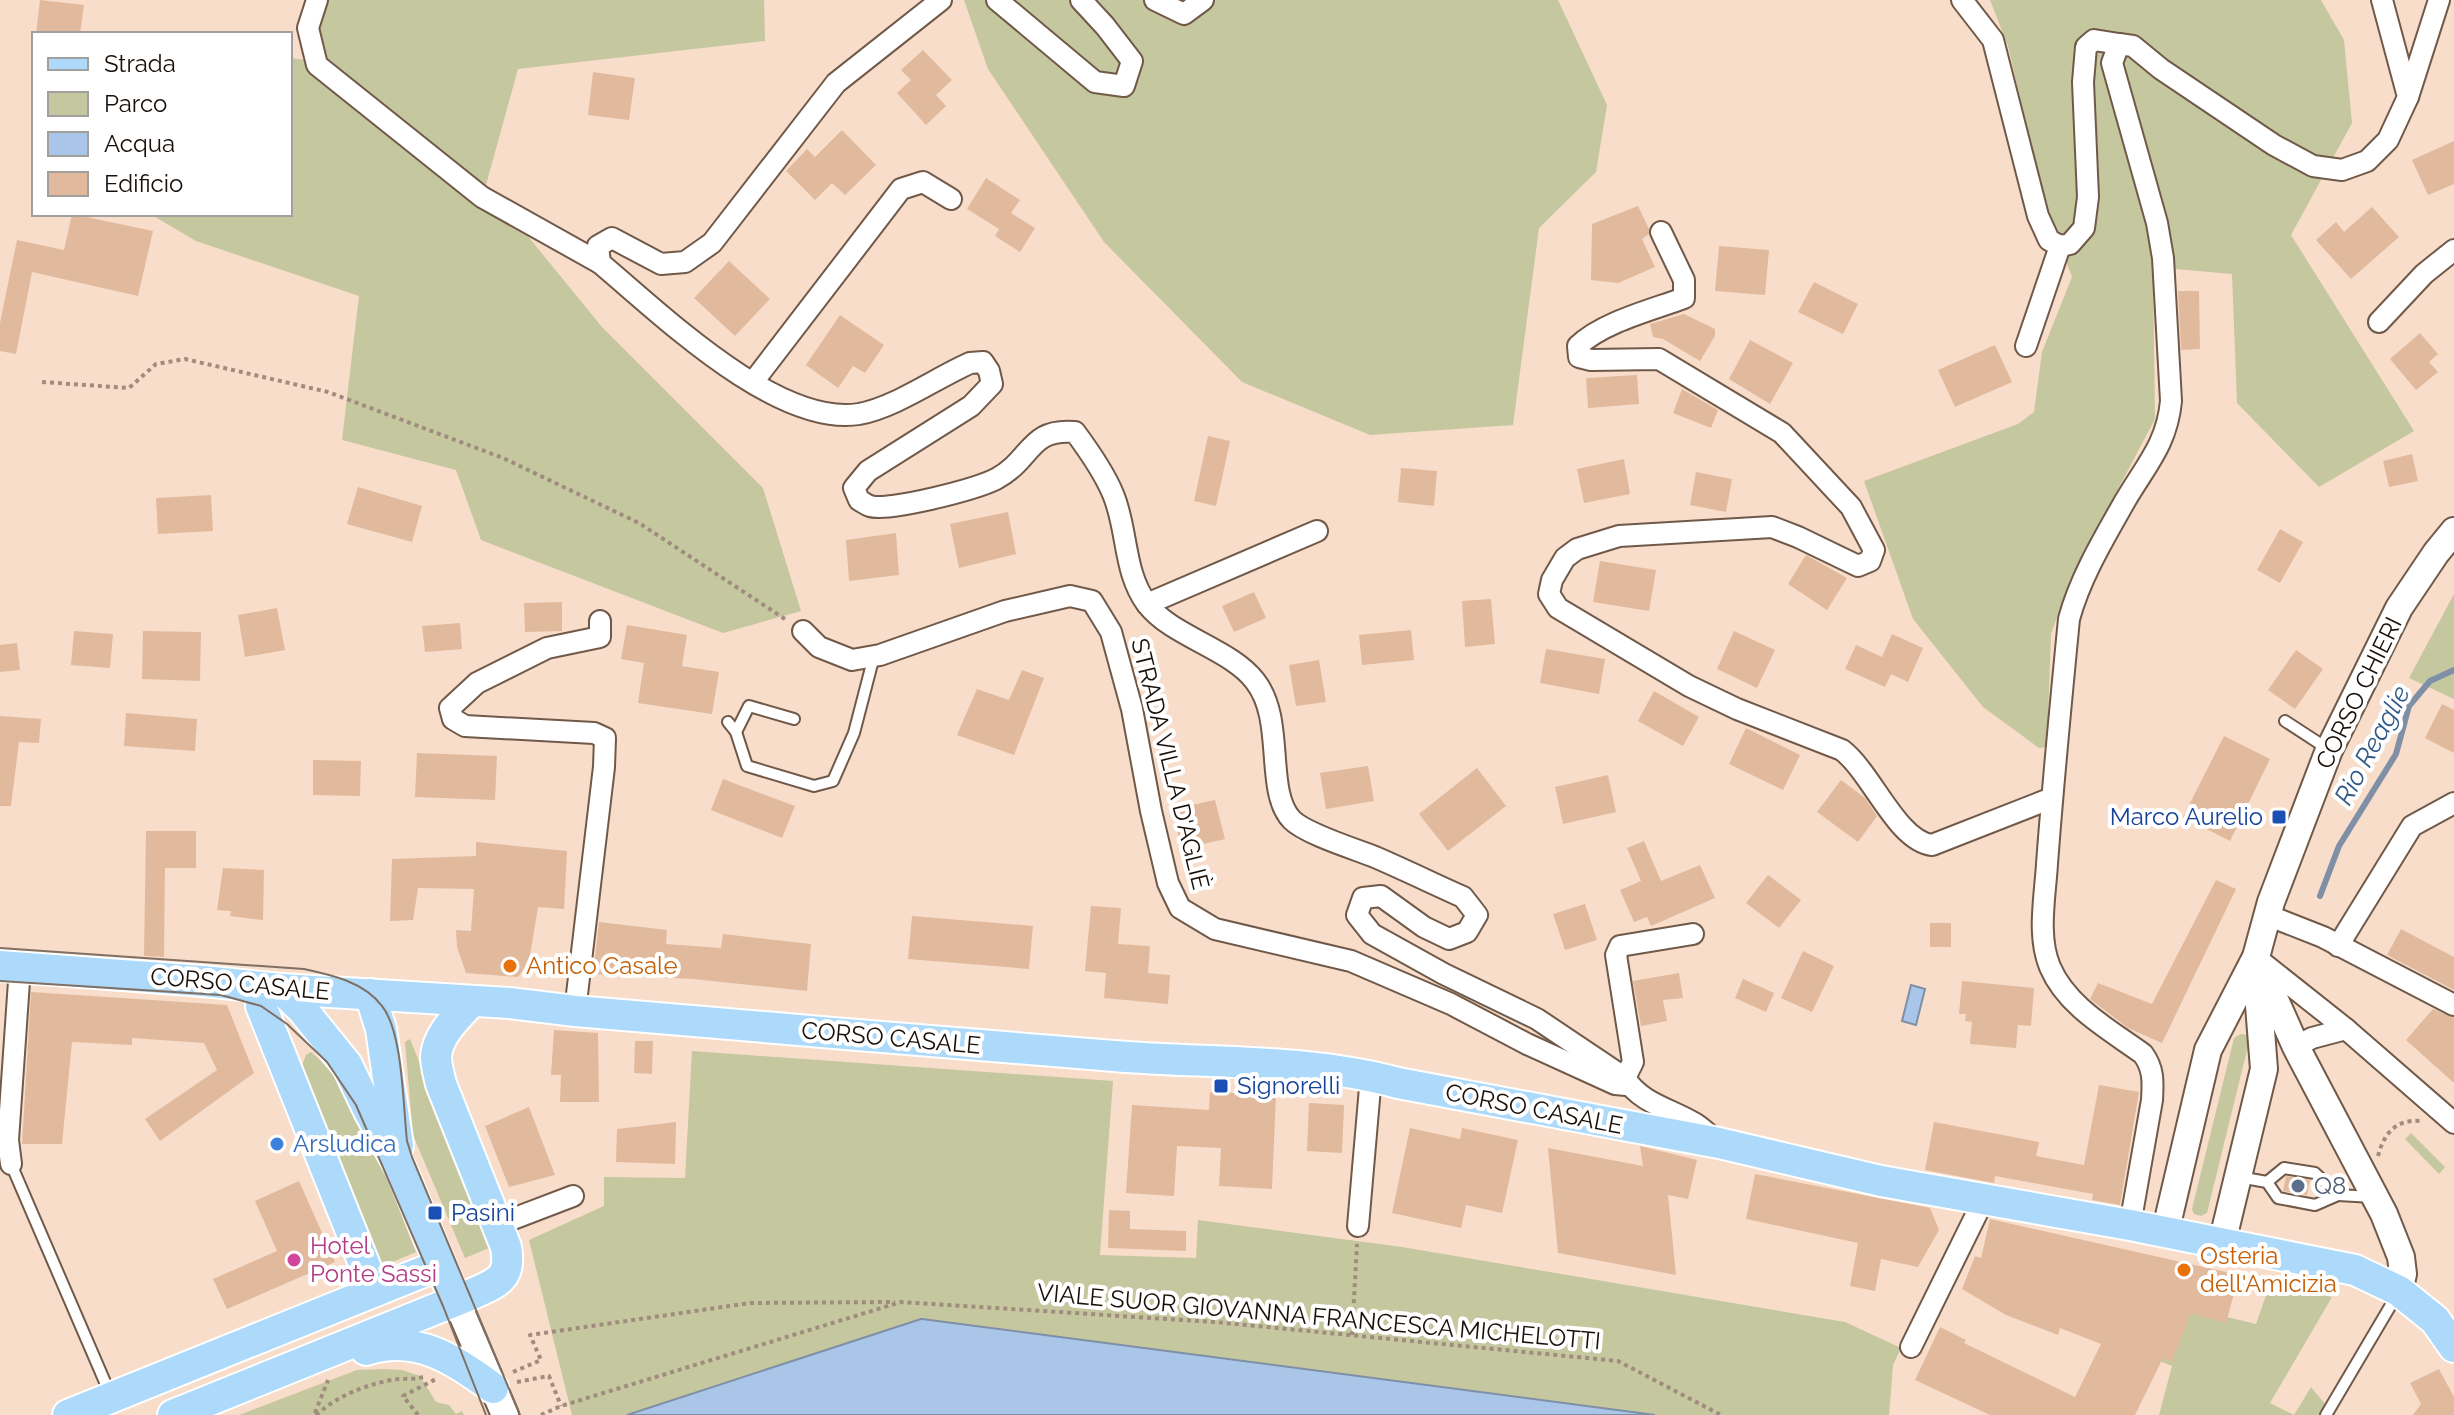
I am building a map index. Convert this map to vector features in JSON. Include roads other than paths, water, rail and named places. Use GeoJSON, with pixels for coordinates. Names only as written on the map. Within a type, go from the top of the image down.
{"type":"FeatureCollection","features":[{"type":"Feature","properties":{"kind":"main road","name":"CORSO CHIERI"},"geometry":{"type":"LineString","coordinates":[[2256,957],[2267,915],[2329,750],[2399,608],[2454,531]]}},
{"type":"Feature","properties":{"kind":"main road"},"geometry":{"type":"LineString","coordinates":[[2256,957],[2296,1047],[2372,1191],[2401,1257],[2403,1274],[2399,1291]]}},
{"type":"Feature","properties":{"kind":"main road"},"geometry":{"type":"LineString","coordinates":[[2222,1243],[2264,1069],[2256,957]]}},
{"type":"Feature","properties":{"kind":"main road"},"geometry":{"type":"LineString","coordinates":[[2165,1233],[2208,1050],[2256,957]]}},
{"type":"Feature","properties":{"kind":"main road","name":"CORSO CASALE"},"geometry":{"type":"LineString","coordinates":[[10,966],[270,988],[509,1003],[1118,1057],[1298,1067],[1371,1076],[1719,1143],[1881,1181],[2130,1225],[2355,1270],[2399,1291],[2435,1320],[2454,1347]]}},
{"type":"Feature","properties":{"kind":"main road"},"geometry":{"type":"LineString","coordinates":[[375,1291],[261,1006],[270,988],[322,1033],[347,1065],[402,1171],[456,1300],[505,1391]]}},
{"type":"Feature","properties":{"kind":"main road"},"geometry":{"type":"LineString","coordinates":[[357,1084],[357,1065],[370,994]]}},
{"type":"Feature","properties":{"kind":"main road"},"geometry":{"type":"LineString","coordinates":[[370,994],[381,1029],[402,1171]]}},
{"type":"Feature","properties":{"kind":"main road"},"geometry":{"type":"LineString","coordinates":[[173,1415],[496,1284],[505,1274],[509,1261],[441,1084],[436,1057],[440,1042],[451,1024],[472,1001]]}},
{"type":"Feature","properties":{"kind":"main road"},"geometry":{"type":"LineString","coordinates":[[2261,1088],[2282,1058],[2296,1047]]}},
{"type":"Feature","properties":{"kind":"main road"},"geometry":{"type":"LineString","coordinates":[[68,1415],[440,1265]]}},
{"type":"Feature","properties":{"kind":"main road"},"geometry":{"type":"LineString","coordinates":[[238,1388],[298,1377],[388,1344],[423,1347],[505,1391]]}},
{"type":"Feature","properties":{"kind":"street"},"geometry":{"type":"LineString","coordinates":[[317,0],[308,28],[317,65],[482,197],[600,263],[702,349],[753,382],[804,408],[834,415],[860,414],[902,398],[970,363],[983,362],[992,384],[971,406],[868,471],[854,488],[859,500],[872,507],[939,499],[995,480],[1021,461],[1041,436],[1056,430],[1075,432],[1114,495],[1132,577],[1147,604],[1255,681],[1268,706],[1276,741],[1276,778],[1292,819],[1315,833],[1463,897],[1477,915],[1467,932],[1449,939],[1424,927],[1381,896],[1363,898],[1357,915],[1372,934],[1444,974],[1537,1019],[1652,1102],[1695,1123],[1719,1143]]}},
{"type":"Feature","properties":{"kind":"street"},"geometry":{"type":"LineString","coordinates":[[600,263],[598,246],[612,238],[661,264],[685,262],[712,243],[836,83],[941,0]]}},
{"type":"Feature","properties":{"kind":"street"},"geometry":{"type":"LineString","coordinates":[[997,0],[1095,82],[1124,86],[1132,61],[1081,0]]}},
{"type":"Feature","properties":{"kind":"street"},"geometry":{"type":"LineString","coordinates":[[1155,0],[1184,14],[1203,0]]}},
{"type":"Feature","properties":{"kind":"street"},"geometry":{"type":"LineString","coordinates":[[1962,0],[1993,40],[2038,216],[2049,240],[2060,246],[2070,244],[2084,228],[2088,197],[2083,82],[2086,47],[2094,40],[2133,46],[2161,69],[2274,145],[2313,166],[2342,170],[2367,161],[2388,140],[2408,97],[2439,0]]}},
{"type":"Feature","properties":{"kind":"street"},"geometry":{"type":"LineString","coordinates":[[2382,0],[2408,97]]}},
{"type":"Feature","properties":{"kind":"street"},"geometry":{"type":"LineString","coordinates":[[2119,44],[2112,63],[2157,223],[2163,258],[2171,401],[2163,439],[2125,502],[2075,598],[2069,619],[2043,930],[2050,967],[2060,985],[2081,1009],[2143,1054],[2150,1064],[2153,1080],[2130,1225]]}},
{"type":"Feature","properties":{"kind":"street"},"geometry":{"type":"LineString","coordinates":[[753,382],[901,189],[923,182],[951,199]]}},
{"type":"Feature","properties":{"kind":"street"},"geometry":{"type":"LineString","coordinates":[[1661,232],[1684,280],[1684,298],[1646,311],[1587,338],[1578,346],[1579,357],[1591,360],[1659,359],[1782,433],[1851,507],[1874,550],[1870,561],[1858,566],[1772,527],[1619,536],[1577,549],[1565,558],[1552,580],[1549,594],[1558,608],[1701,692],[1842,750],[1856,761],[1899,824],[1921,844],[1932,845],[2052,798]]}},
{"type":"Feature","properties":{"kind":"street"},"geometry":{"type":"LineString","coordinates":[[2026,346],[2060,246]]}},
{"type":"Feature","properties":{"kind":"street"},"geometry":{"type":"LineString","coordinates":[[2379,322],[2424,274],[2454,250]]}},
{"type":"Feature","properties":{"kind":"street"},"geometry":{"type":"LineString","coordinates":[[1147,604],[1317,531]]}},
{"type":"Feature","properties":{"kind":"street","name":"STRADA VILLA D'AGLIÈ"},"geometry":{"type":"LineString","coordinates":[[803,631],[819,647],[852,660],[954,631],[1005,611],[1070,596],[1092,601],[1111,632],[1132,709],[1168,883],[1180,908],[1215,929],[1351,961],[1451,1004],[1527,1044],[1602,1078],[1628,1082]]}},
{"type":"Feature","properties":{"kind":"street"},"geometry":{"type":"LineString","coordinates":[[575,1011],[605,738],[594,733],[465,726],[453,719],[450,708],[477,683],[547,648],[600,637],[600,621]]}},
{"type":"Feature","properties":{"kind":"street"},"geometry":{"type":"LineString","coordinates":[[2338,946],[2412,826],[2454,803]]}},
{"type":"Feature","properties":{"kind":"street"},"geometry":{"type":"LineString","coordinates":[[2267,915],[2323,937],[2454,1005]]}},
{"type":"Feature","properties":{"kind":"street"},"geometry":{"type":"LineString","coordinates":[[1628,1082],[1633,1062],[1616,955],[1620,946],[1693,934]]}},
{"type":"Feature","properties":{"kind":"street"},"geometry":{"type":"LineString","coordinates":[[2256,957],[2346,1029],[2452,1121]]}},
{"type":"Feature","properties":{"kind":"street"},"geometry":{"type":"LineString","coordinates":[[10,966],[8,1140],[11,1164]]}},
{"type":"Feature","properties":{"kind":"street"},"geometry":{"type":"LineString","coordinates":[[2296,1047],[2312,1038],[2346,1029]]}},
{"type":"Feature","properties":{"kind":"street"},"geometry":{"type":"LineString","coordinates":[[1358,1226],[1371,1076]]}},
{"type":"Feature","properties":{"kind":"street"},"geometry":{"type":"LineString","coordinates":[[497,1225],[573,1196]]}},
{"type":"Feature","properties":{"kind":"street"},"geometry":{"type":"LineString","coordinates":[[1911,1347],[1984,1199]]}},
{"type":"Feature","properties":{"kind":"lane"},"geometry":{"type":"LineString","coordinates":[[728,722],[736,732],[747,766],[814,786],[833,781],[854,733],[874,656]]}},
{"type":"Feature","properties":{"kind":"lane"},"geometry":{"type":"LineString","coordinates":[[736,732],[749,706],[794,719]]}},
{"type":"Feature","properties":{"kind":"lane"},"geometry":{"type":"LineString","coordinates":[[2285,721],[2329,750]]}},
{"type":"Feature","properties":{"kind":"lane"},"geometry":{"type":"LineString","coordinates":[[11,1164],[111,1398]]}},
{"type":"Feature","properties":{"kind":"lane"},"geometry":{"type":"LineString","coordinates":[[2267,1182],[2284,1168],[2315,1173],[2338,1195]]}},
{"type":"Feature","properties":{"kind":"lane"},"geometry":{"type":"LineString","coordinates":[[2237,1176],[2267,1182],[2278,1198],[2315,1205],[2338,1195],[2372,1191]]}},
{"type":"Feature","properties":{"kind":"lane"},"geometry":{"type":"LineString","coordinates":[[2326,1415],[2399,1291]]}},
{"type":"Feature","properties":{"kind":"water"},"geometry":{"type":"Polygon","coordinates":[[[1911,985],[1925,989],[1916,1025],[1902,1021],[1911,985]]]}},
{"type":"Feature","properties":{"kind":"water"},"geometry":{"type":"Polygon","coordinates":[[[922,1319],[1655,1415],[627,1415],[922,1319]]]}},
{"type":"Feature","properties":{"kind":"waterway","name":"Rio Reaglie"},"geometry":{"type":"LineString","coordinates":[[2320,896],[2339,846],[2396,754],[2409,706],[2430,681],[2454,670]]}},
{"type":"Feature","properties":{"kind":"tram line"},"geometry":{"type":"LineString","coordinates":[[0,948],[304,969],[357,985],[375,998],[389,1018],[394,1033],[401,1070],[407,1141],[412,1157],[520,1415]]}},
{"type":"Feature","properties":{"kind":"tram line"},"geometry":{"type":"LineString","coordinates":[[0,981],[221,995],[261,1006],[287,1024],[327,1062],[356,1105],[443,1306],[486,1415]]}},
{"type":"Feature","properties":{"kind":"place","name":"Marco Aurelio"},"geometry":{"type":"Point","coordinates":[2279,817]}},
{"type":"Feature","properties":{"kind":"place","name":"Antico Casale"},"geometry":{"type":"Point","coordinates":[510,966]}},
{"type":"Feature","properties":{"kind":"place","name":"Signorelli"},"geometry":{"type":"Point","coordinates":[1221,1086]}},
{"type":"Feature","properties":{"kind":"place","name":"Arsludica"},"geometry":{"type":"Point","coordinates":[277,1144]}},
{"type":"Feature","properties":{"kind":"place","name":"Q8"},"geometry":{"type":"Point","coordinates":[2298,1186]}},
{"type":"Feature","properties":{"kind":"place","name":"Pasini"},"geometry":{"type":"Point","coordinates":[435,1213]}},
{"type":"Feature","properties":{"kind":"place","name":"Hotel Ponte Sassi"},"geometry":{"type":"Point","coordinates":[294,1260]}},
{"type":"Feature","properties":{"kind":"place","name":"Osteria dell'Amicizia"},"geometry":{"type":"Point","coordinates":[2184,1270]}}]}
